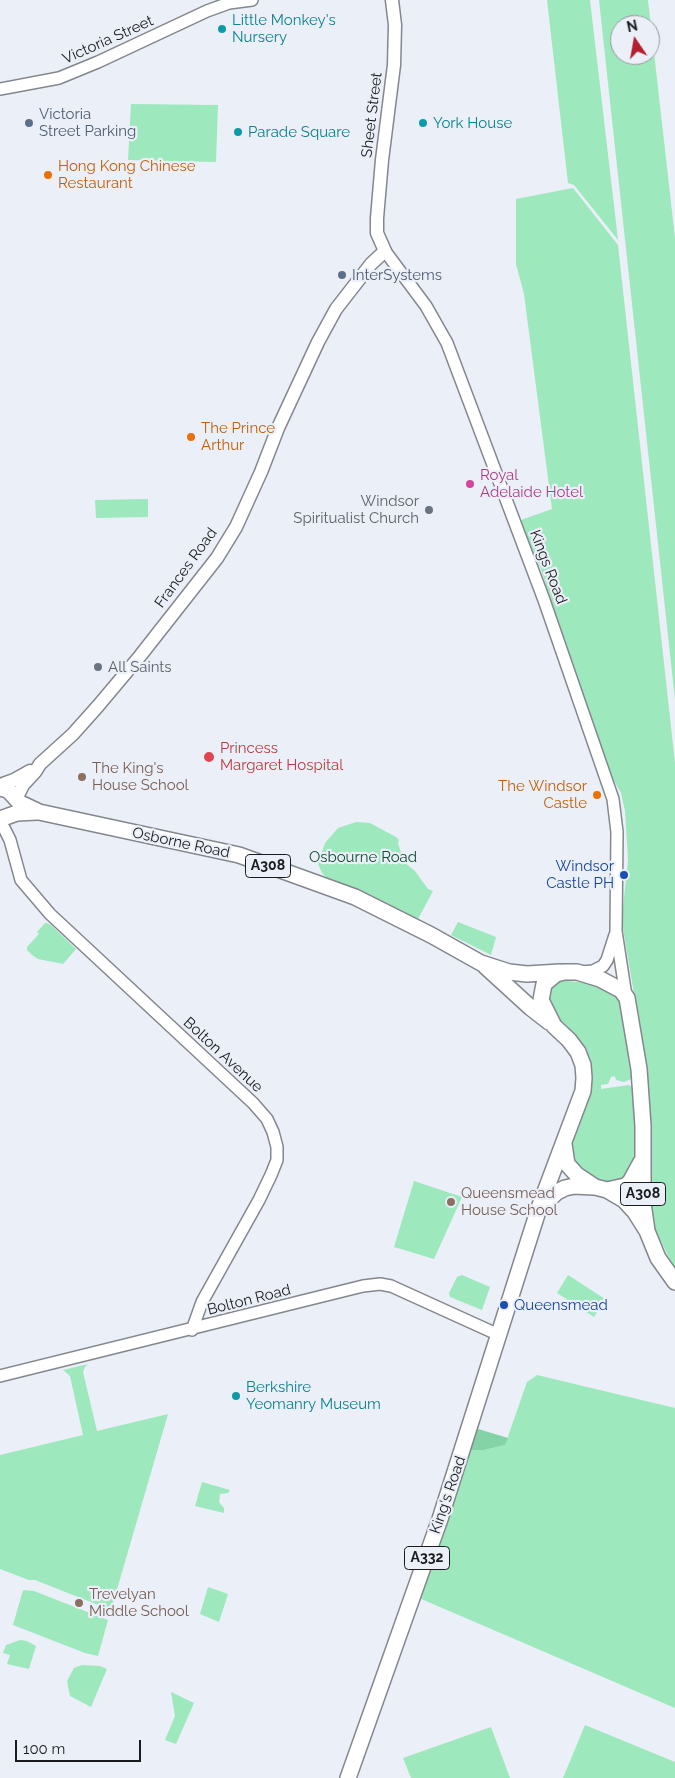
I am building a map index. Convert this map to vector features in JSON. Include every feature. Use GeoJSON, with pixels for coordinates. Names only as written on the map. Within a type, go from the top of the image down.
{"type":"FeatureCollection","features":[{"type":"Feature","properties":{"kind":"main road","name":"Sheet Street"},"geometry":{"type":"LineString","coordinates":[[377,233],[382,160],[394,65],[395,25],[392,0]]}},
{"type":"Feature","properties":{"kind":"main road","name":"Kings Road"},"geometry":{"type":"LineString","coordinates":[[377,233],[384,250]]}},
{"type":"Feature","properties":{"kind":"main road","name":"Frances Road"},"geometry":{"type":"LineString","coordinates":[[7,814],[22,785],[40,764],[73,734],[98,706],[217,558],[236,527],[261,472],[278,428],[318,342],[336,310],[384,250]]}},
{"type":"Feature","properties":{"kind":"main road"},"geometry":{"type":"LineString","coordinates":[[0,786],[21,777],[40,764]]}},
{"type":"Feature","properties":{"kind":"main road"},"geometry":{"type":"LineString","coordinates":[[0,786],[8,790],[7,814]]}},
{"type":"Feature","properties":{"kind":"main road","name":"Osborne Road"},"geometry":{"type":"LineString","coordinates":[[7,814],[39,812],[239,855],[355,897],[431,935],[481,963],[509,972],[526,974],[571,972],[600,978],[621,990],[627,998]]}},
{"type":"Feature","properties":{"kind":"main road","name":"Osborne Road"},"geometry":{"type":"LineString","coordinates":[[481,963],[554,1026]]}},
{"type":"Feature","properties":{"kind":"main road"},"geometry":{"type":"LineString","coordinates":[[554,1026],[541,1000],[544,984],[550,978],[571,972]]}},
{"type":"Feature","properties":{"kind":"main road"},"geometry":{"type":"LineString","coordinates":[[539,1208],[557,1192],[565,1188],[574,1186],[601,1188],[625,1186],[637,1172],[643,1156],[639,1069],[627,998]]}},
{"type":"Feature","properties":{"kind":"main road","name":"King's Road"},"geometry":{"type":"LineString","coordinates":[[348,1778],[440,1519],[539,1208],[583,1091],[583,1065],[578,1052],[569,1040],[554,1026]]}},
{"type":"Feature","properties":{"kind":"main road"},"geometry":{"type":"LineString","coordinates":[[564,1143],[567,1164],[577,1175],[601,1188]]}},
{"type":"Feature","properties":{"kind":"main road","name":"A308"},"geometry":{"type":"LineString","coordinates":[[643,1156],[643,1203],[647,1232]]}},
{"type":"Feature","properties":{"kind":"main road","name":"A308"},"geometry":{"type":"LineString","coordinates":[[601,1188],[624,1200],[635,1212],[647,1232],[658,1258],[675,1282]]}},
{"type":"Feature","properties":{"kind":"street","name":"Victoria Street"},"geometry":{"type":"LineString","coordinates":[[0,89],[59,78],[212,9],[228,3],[252,0]]}},
{"type":"Feature","properties":{"kind":"street","name":"Kings Road"},"geometry":{"type":"LineString","coordinates":[[384,250],[426,306],[447,343],[544,600],[605,775],[613,800],[617,832],[616,934],[627,998]]}},
{"type":"Feature","properties":{"kind":"street","name":"Bolton Avenue"},"geometry":{"type":"LineString","coordinates":[[7,814],[10,840],[21,880],[50,914],[253,1103],[267,1119],[274,1132],[277,1160],[271,1175],[202,1302],[192,1330]]}},
{"type":"Feature","properties":{"kind":"street","name":"Kings Road"},"geometry":{"type":"LineString","coordinates":[[571,972],[593,971],[603,966],[616,934]]}},
{"type":"Feature","properties":{"kind":"street","name":"Bolton Road"},"geometry":{"type":"LineString","coordinates":[[0,1376],[364,1286],[380,1284],[391,1286],[499,1335]]}},
{"type":"Feature","properties":{"kind":"green space"},"geometry":{"type":"Polygon","coordinates":[[[547,0],[590,0],[618,240],[574,185],[568,183],[547,0]]]}},
{"type":"Feature","properties":{"kind":"green space"},"geometry":{"type":"Polygon","coordinates":[[[599,0],[648,0],[650,15],[610,15],[610,65],[655,65],[675,238],[675,700],[599,0]]]}},
{"type":"Feature","properties":{"kind":"green space"},"geometry":{"type":"Polygon","coordinates":[[[131,104],[218,105],[216,162],[128,160],[131,104]]]}},
{"type":"Feature","properties":{"kind":"green space"},"geometry":{"type":"Polygon","coordinates":[[[573,188],[618,245],[675,763],[675,1268],[654,1226],[650,1208],[648,1090],[644,1052],[623,929],[623,907],[628,860],[625,811],[621,793],[609,772],[548,599],[541,569],[518,521],[552,509],[524,294],[516,264],[516,199],[573,188]]]}},
{"type":"Feature","properties":{"kind":"green space"},"geometry":{"type":"Polygon","coordinates":[[[148,499],[148,517],[96,518],[95,500],[148,499]]]}},
{"type":"Feature","properties":{"kind":"green space","name":"Osbourne Road"},"geometry":{"type":"Polygon","coordinates":[[[356,822],[370,823],[396,837],[399,840],[398,843],[404,862],[415,871],[428,889],[433,891],[418,919],[327,878],[322,873],[318,864],[325,843],[338,828],[356,822]]]}},
{"type":"Feature","properties":{"kind":"green space"},"geometry":{"type":"Polygon","coordinates":[[[458,922],[496,937],[491,955],[451,935],[458,922]]]}},
{"type":"Feature","properties":{"kind":"green space"},"geometry":{"type":"Polygon","coordinates":[[[45,923],[52,926],[76,949],[63,964],[38,959],[27,950],[27,947],[39,934],[37,932],[45,923]]]}},
{"type":"Feature","properties":{"kind":"green space"},"geometry":{"type":"Polygon","coordinates":[[[557,980],[599,984],[609,988],[621,1002],[633,1074],[631,1079],[624,1082],[616,1080],[615,1076],[611,1077],[608,1084],[601,1085],[601,1089],[629,1085],[634,1089],[637,1165],[628,1179],[611,1184],[579,1174],[568,1156],[589,1082],[549,1011],[546,986],[557,980]]]}},
{"type":"Feature","properties":{"kind":"green space"},"geometry":{"type":"Polygon","coordinates":[[[414,1181],[462,1197],[434,1259],[394,1247],[414,1181]]]}},
{"type":"Feature","properties":{"kind":"green space"},"geometry":{"type":"Polygon","coordinates":[[[462,1275],[490,1287],[482,1310],[450,1297],[449,1293],[457,1277],[462,1275]]]}},
{"type":"Feature","properties":{"kind":"green space"},"geometry":{"type":"Polygon","coordinates":[[[568,1275],[605,1299],[594,1317],[557,1293],[568,1275]]]}},
{"type":"Feature","properties":{"kind":"green space"},"geometry":{"type":"Polygon","coordinates":[[[88,1364],[83,1372],[97,1431],[168,1414],[111,1610],[35,1580],[29,1580],[0,1569],[0,1455],[83,1435],[70,1376],[63,1370],[88,1364]]]}},
{"type":"Feature","properties":{"kind":"green space"},"geometry":{"type":"Polygon","coordinates":[[[537,1375],[675,1408],[675,1708],[419,1598],[468,1450],[484,1450],[505,1445],[527,1382],[537,1375]]]}},
{"type":"Feature","properties":{"kind":"green space"},"geometry":{"type":"Polygon","coordinates":[[[475,1428],[508,1438],[505,1445],[484,1450],[468,1450],[475,1428]]]}},
{"type":"Feature","properties":{"kind":"green space"},"geometry":{"type":"Polygon","coordinates":[[[202,1482],[230,1490],[228,1493],[220,1494],[219,1502],[224,1508],[224,1513],[195,1506],[202,1482]]]}},
{"type":"Feature","properties":{"kind":"green space"},"geometry":{"type":"Polygon","coordinates":[[[208,1587],[228,1594],[219,1622],[200,1614],[208,1587]]]}},
{"type":"Feature","properties":{"kind":"green space"},"geometry":{"type":"Polygon","coordinates":[[[23,1590],[34,1591],[108,1620],[98,1656],[85,1653],[13,1625],[23,1590]]]}},
{"type":"Feature","properties":{"kind":"green space"},"geometry":{"type":"Polygon","coordinates":[[[20,1640],[27,1641],[36,1646],[29,1669],[7,1664],[10,1655],[3,1653],[6,1645],[20,1640]]]}},
{"type":"Feature","properties":{"kind":"green space"},"geometry":{"type":"Polygon","coordinates":[[[82,1665],[100,1666],[107,1669],[91,1707],[70,1696],[67,1681],[74,1668],[82,1665]]]}},
{"type":"Feature","properties":{"kind":"green space"},"geometry":{"type":"Polygon","coordinates":[[[171,1692],[194,1703],[176,1744],[165,1740],[175,1716],[171,1692]]]}},
{"type":"Feature","properties":{"kind":"green space"},"geometry":{"type":"Polygon","coordinates":[[[585,1725],[675,1762],[675,1778],[563,1778],[585,1725]]]}},
{"type":"Feature","properties":{"kind":"green space"},"geometry":{"type":"Polygon","coordinates":[[[491,1727],[510,1778],[411,1778],[403,1758],[491,1727]]]}},
{"type":"Feature","properties":{"kind":"place","name":"Little Monkey's Nursery"},"geometry":{"type":"Point","coordinates":[222,29]}},
{"type":"Feature","properties":{"kind":"place","name":"Victoria Street Parking"},"geometry":{"type":"Point","coordinates":[29,123]}},
{"type":"Feature","properties":{"kind":"place","name":"York House"},"geometry":{"type":"Point","coordinates":[423,123]}},
{"type":"Feature","properties":{"kind":"place","name":"Parade Square"},"geometry":{"type":"Point","coordinates":[238,132]}},
{"type":"Feature","properties":{"kind":"place","name":"Hong Kong Chinese Restaurant"},"geometry":{"type":"Point","coordinates":[48,175]}},
{"type":"Feature","properties":{"kind":"place","name":"InterSystems"},"geometry":{"type":"Point","coordinates":[342,275]}},
{"type":"Feature","properties":{"kind":"place","name":"The Prince Arthur"},"geometry":{"type":"Point","coordinates":[191,437]}},
{"type":"Feature","properties":{"kind":"place","name":"Royal Adelaide Hotel"},"geometry":{"type":"Point","coordinates":[470,484]}},
{"type":"Feature","properties":{"kind":"place","name":"Windsor Spiritualist Church"},"geometry":{"type":"Point","coordinates":[429,510]}},
{"type":"Feature","properties":{"kind":"place","name":"All Saints"},"geometry":{"type":"Point","coordinates":[98,667]}},
{"type":"Feature","properties":{"kind":"place","name":"Princess Margaret Hospital"},"geometry":{"type":"Point","coordinates":[209,757]}},
{"type":"Feature","properties":{"kind":"place","name":"The King's House School"},"geometry":{"type":"Point","coordinates":[82,777]}},
{"type":"Feature","properties":{"kind":"place","name":"The Windsor Castle"},"geometry":{"type":"Point","coordinates":[597,795]}},
{"type":"Feature","properties":{"kind":"place","name":"Windsor Castle PH"},"geometry":{"type":"Point","coordinates":[624,875]}},
{"type":"Feature","properties":{"kind":"place","name":"Queensmead House School"},"geometry":{"type":"Point","coordinates":[451,1202]}},
{"type":"Feature","properties":{"kind":"place","name":"Queensmead"},"geometry":{"type":"Point","coordinates":[504,1305]}},
{"type":"Feature","properties":{"kind":"place","name":"Berkshire Yeomanry Museum"},"geometry":{"type":"Point","coordinates":[236,1396]}},
{"type":"Feature","properties":{"kind":"place","name":"Trevelyan Middle School"},"geometry":{"type":"Point","coordinates":[79,1603]}}]}
